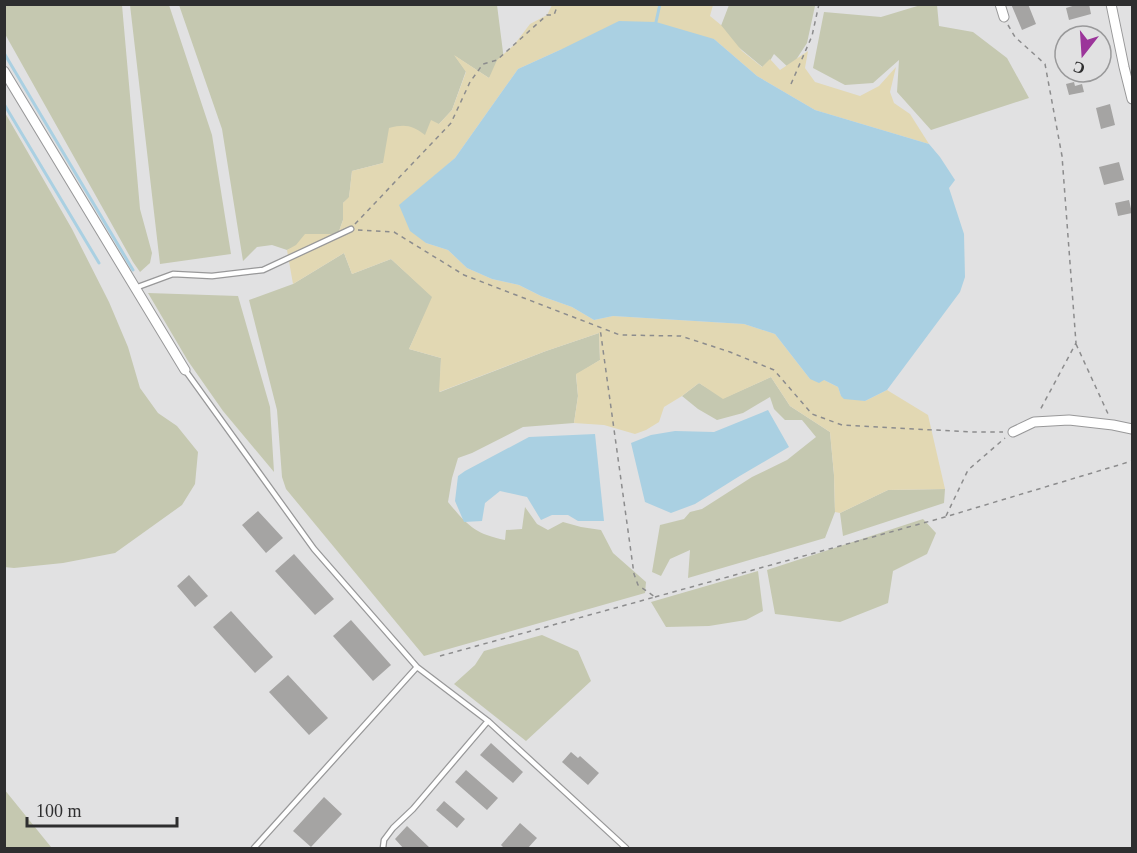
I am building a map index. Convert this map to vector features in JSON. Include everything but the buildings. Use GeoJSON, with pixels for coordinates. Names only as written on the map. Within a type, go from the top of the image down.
{"type":"FeatureCollection","features":[{"type":"Feature","properties":{"kind":"street"},"geometry":{"type":"LineString","coordinates":[[1000,4],[1004,17]]}},
{"type":"Feature","properties":{"kind":"street"},"geometry":{"type":"LineString","coordinates":[[1111,4],[1132,99]]}},
{"type":"Feature","properties":{"kind":"street"},"geometry":{"type":"LineString","coordinates":[[4,71],[185,370]]}},
{"type":"Feature","properties":{"kind":"street"},"geometry":{"type":"LineString","coordinates":[[1013,432],[1034,422],[1069,420],[1132,429]]}},
{"type":"Feature","properties":{"kind":"lane"},"geometry":{"type":"LineString","coordinates":[[135,288],[173,273],[212,276],[263,270],[351,230]]}},
{"type":"Feature","properties":{"kind":"lane"},"geometry":{"type":"LineString","coordinates":[[185,370],[314,549],[417,667],[488,721],[626,849]]}},
{"type":"Feature","properties":{"kind":"lane"},"geometry":{"type":"LineString","coordinates":[[254,849],[417,667]]}},
{"type":"Feature","properties":{"kind":"lane"},"geometry":{"type":"LineString","coordinates":[[383,849],[384,840],[393,828],[413,809],[488,721]]}},
{"type":"Feature","properties":{"kind":"path"},"geometry":{"type":"LineString","coordinates":[[351,230],[451,123],[470,82],[483,64],[497,60],[548,15],[554,15],[558,4]]}},
{"type":"Feature","properties":{"kind":"path"},"geometry":{"type":"LineString","coordinates":[[790,84],[812,36],[819,4]]}},
{"type":"Feature","properties":{"kind":"path"},"geometry":{"type":"LineString","coordinates":[[868,4],[874,4]]}},
{"type":"Feature","properties":{"kind":"path"},"geometry":{"type":"LineString","coordinates":[[1004,17],[1015,37],[1045,64],[1062,156],[1076,342],[1113,425]]}},
{"type":"Feature","properties":{"kind":"path"},"geometry":{"type":"LineString","coordinates":[[351,230],[394,232],[464,275],[620,335],[681,336],[730,352],[774,370],[812,414],[843,425],[1013,432]]}},
{"type":"Feature","properties":{"kind":"path"},"geometry":{"type":"LineString","coordinates":[[600,327],[634,574],[638,585],[655,597]]}},
{"type":"Feature","properties":{"kind":"path"},"geometry":{"type":"LineString","coordinates":[[1034,422],[1076,342]]}},
{"type":"Feature","properties":{"kind":"path"},"geometry":{"type":"LineString","coordinates":[[945,517],[968,470],[1013,432]]}},
{"type":"Feature","properties":{"kind":"path"},"geometry":{"type":"LineString","coordinates":[[440,656],[945,517],[1132,462]]}},
{"type":"Feature","properties":{"kind":"green space"},"geometry":{"type":"Polygon","coordinates":[[[803,4],[815,6],[807,43],[790,69],[774,54],[765,69],[719,31],[729,5],[803,4]]]}},
{"type":"Feature","properties":{"kind":"green space"},"geometry":{"type":"Polygon","coordinates":[[[924,4],[937,5],[939,26],[973,32],[1007,58],[1029,98],[931,130],[897,92],[899,60],[873,83],[845,85],[813,68],[824,12],[881,17],[924,4]]]}},
{"type":"Feature","properties":{"kind":"green space"},"geometry":{"type":"Polygon","coordinates":[[[4,5],[122,5],[140,209],[152,253],[150,263],[140,272],[5,34],[4,5]]]}},
{"type":"Feature","properties":{"kind":"green space"},"geometry":{"type":"Polygon","coordinates":[[[130,5],[169,5],[212,135],[231,254],[160,264],[130,5]]]}},
{"type":"Feature","properties":{"kind":"green space"},"geometry":{"type":"Polygon","coordinates":[[[179,5],[497,5],[504,60],[489,78],[455,56],[466,71],[452,110],[425,136],[383,163],[352,171],[349,198],[343,203],[343,220],[338,234],[323,235],[287,250],[272,245],[257,247],[243,261],[222,129],[179,5]]]}},
{"type":"Feature","properties":{"kind":"green space"},"geometry":{"type":"Polygon","coordinates":[[[4,111],[72,229],[109,302],[128,347],[140,388],[158,413],[177,426],[198,452],[195,484],[182,505],[115,553],[63,563],[14,568],[4,567],[4,111]]]}},
{"type":"Feature","properties":{"kind":"green space"},"geometry":{"type":"Polygon","coordinates":[[[344,253],[352,274],[391,259],[433,297],[409,349],[441,358],[440,392],[599,333],[600,360],[576,375],[578,396],[574,423],[523,427],[458,458],[448,502],[472,527],[486,535],[505,540],[506,530],[522,529],[525,507],[537,524],[548,530],[563,522],[601,530],[613,553],[646,582],[645,593],[424,656],[286,489],[282,477],[277,410],[249,300],[293,284],[344,253]]]}},
{"type":"Feature","properties":{"kind":"green space"},"geometry":{"type":"Polygon","coordinates":[[[148,293],[238,296],[270,407],[274,472],[223,411],[188,361],[148,293]]]}},
{"type":"Feature","properties":{"kind":"green space"},"geometry":{"type":"Polygon","coordinates":[[[771,377],[790,406],[830,432],[835,512],[825,538],[688,578],[690,550],[670,559],[661,576],[652,572],[660,525],[684,519],[690,512],[702,509],[752,477],[787,460],[816,437],[802,420],[785,420],[774,409],[770,397],[743,413],[717,420],[682,396],[699,383],[724,398],[771,377]]]}},
{"type":"Feature","properties":{"kind":"green space"},"geometry":{"type":"Polygon","coordinates":[[[945,489],[944,503],[843,536],[840,513],[888,490],[945,489]]]}},
{"type":"Feature","properties":{"kind":"green space"},"geometry":{"type":"Polygon","coordinates":[[[923,519],[936,533],[927,554],[893,571],[888,603],[840,622],[775,614],[767,570],[923,519]]]}},
{"type":"Feature","properties":{"kind":"green space"},"geometry":{"type":"Polygon","coordinates":[[[758,571],[763,611],[746,620],[709,626],[666,627],[651,602],[758,571]]]}},
{"type":"Feature","properties":{"kind":"green space"},"geometry":{"type":"Polygon","coordinates":[[[542,635],[578,651],[591,681],[526,741],[454,684],[475,665],[484,651],[542,635]]]}},
{"type":"Feature","properties":{"kind":"green space"},"geometry":{"type":"Polygon","coordinates":[[[4,789],[51,847],[52,848],[5,848],[4,789]]]}},
{"type":"Feature","properties":{"kind":"sand"},"geometry":{"type":"Polygon","coordinates":[[[552,5],[713,5],[710,16],[721,25],[742,51],[762,67],[770,59],[780,70],[808,51],[805,68],[815,82],[860,96],[879,86],[896,67],[890,92],[894,103],[910,114],[929,144],[815,110],[757,76],[714,39],[562,49],[518,69],[455,158],[400,206],[426,243],[448,250],[467,268],[492,279],[519,285],[572,307],[594,320],[613,316],[744,324],[775,334],[810,379],[824,380],[838,387],[841,396],[865,401],[887,390],[928,415],[945,489],[888,490],[840,513],[835,512],[830,432],[790,406],[771,377],[723,399],[699,383],[664,407],[659,422],[635,434],[604,425],[574,423],[578,396],[576,374],[600,360],[599,333],[439,392],[441,358],[409,349],[432,297],[391,259],[352,274],[344,253],[293,284],[287,250],[296,245],[305,234],[338,234],[343,220],[343,203],[349,197],[352,171],[383,163],[389,128],[408,126],[425,135],[431,120],[439,124],[452,110],[466,72],[454,55],[489,78],[497,60],[514,45],[530,24],[547,15],[552,5]]]}},
{"type":"Feature","properties":{"kind":"water"},"geometry":{"type":"Polygon","coordinates":[[[619,21],[656,22],[714,39],[757,76],[815,110],[929,144],[940,157],[955,180],[949,188],[964,234],[965,277],[960,292],[887,390],[865,401],[844,399],[838,387],[824,380],[819,383],[810,379],[775,334],[744,324],[613,316],[594,320],[572,307],[519,285],[492,279],[467,268],[448,250],[426,243],[410,231],[399,205],[455,158],[518,69],[619,21]]]}},
{"type":"Feature","properties":{"kind":"water"},"geometry":{"type":"Polygon","coordinates":[[[768,410],[789,447],[695,504],[671,513],[645,502],[631,443],[651,435],[675,431],[714,432],[768,410]]]}},
{"type":"Feature","properties":{"kind":"water"},"geometry":{"type":"Polygon","coordinates":[[[595,434],[604,521],[578,521],[568,515],[552,515],[541,520],[527,497],[500,491],[485,503],[482,521],[464,522],[455,501],[458,476],[465,471],[529,437],[595,434]]]}},
{"type":"Feature","properties":{"kind":"waterway"},"geometry":{"type":"LineString","coordinates":[[656,22],[660,4]]}},
{"type":"Feature","properties":{"kind":"waterway"},"geometry":{"type":"LineString","coordinates":[[4,53],[133,270]]}},
{"type":"Feature","properties":{"kind":"waterway"},"geometry":{"type":"LineString","coordinates":[[4,104],[99,263]]}}]}
